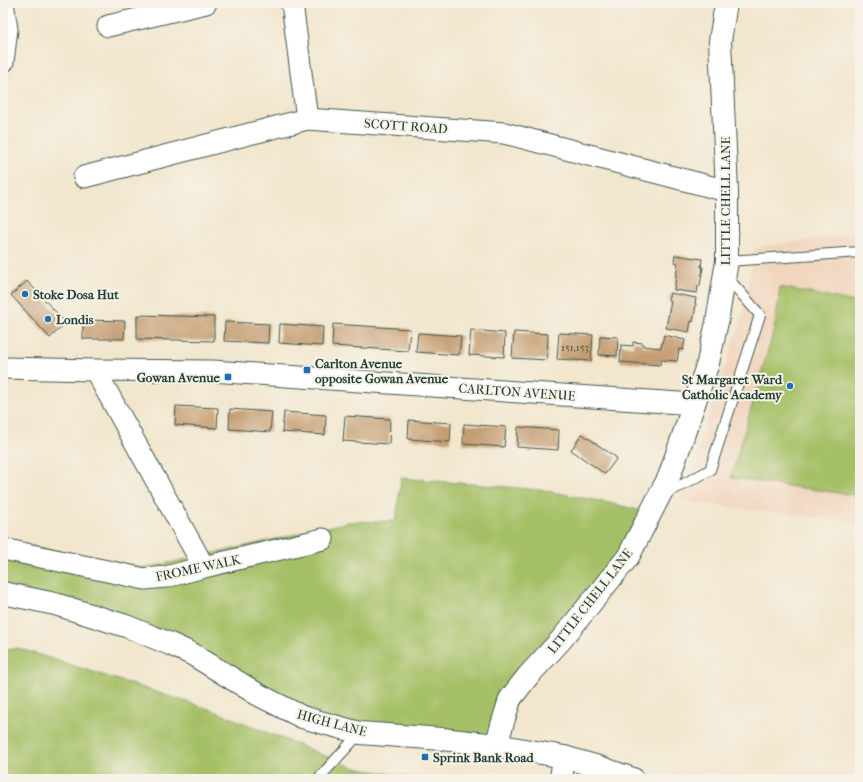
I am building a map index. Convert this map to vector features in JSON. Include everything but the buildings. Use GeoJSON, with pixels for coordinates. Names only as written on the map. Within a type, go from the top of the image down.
{"type":"FeatureCollection","features":[{"type":"Feature","properties":{"kind":"street"},"geometry":{"type":"LineString","coordinates":[[3,3],[7,28],[3,62]]}},
{"type":"Feature","properties":{"kind":"street"},"geometry":{"type":"LineString","coordinates":[[108,26],[206,3]]}},
{"type":"Feature","properties":{"kind":"street"},"geometry":{"type":"LineString","coordinates":[[292,3],[307,118]]}},
{"type":"Feature","properties":{"kind":"street","name":"LITTLE CHELL LANE"},"geometry":{"type":"LineString","coordinates":[[496,745],[510,699],[528,676],[561,640],[628,557],[669,477],[708,363],[717,322],[726,267],[727,191],[720,41],[726,3]]}},
{"type":"Feature","properties":{"kind":"street","name":"SCOTT ROAD"},"geometry":{"type":"LineString","coordinates":[[84,177],[307,118],[504,133],[727,191]]}},
{"type":"Feature","properties":{"kind":"street","name":"CARLTON AVENUE"},"geometry":{"type":"LineString","coordinates":[[3,368],[212,371],[694,404]]}},
{"type":"Feature","properties":{"kind":"street"},"geometry":{"type":"LineString","coordinates":[[95,370],[204,566]]}},
{"type":"Feature","properties":{"kind":"street","name":"FROME WALK"},"geometry":{"type":"LineString","coordinates":[[3,549],[145,578],[166,577],[204,566],[323,539]]}},
{"type":"Feature","properties":{"kind":"street","name":"HIGH LANE"},"geometry":{"type":"LineString","coordinates":[[3,592],[55,604],[126,626],[192,654],[257,694],[302,717],[360,733],[442,739],[496,745],[564,757],[633,779]]}},
{"type":"Feature","properties":{"kind":"street"},"geometry":{"type":"LineString","coordinates":[[561,779],[564,757]]}},
{"type":"Feature","properties":{"kind":"lane"},"geometry":{"type":"LineString","coordinates":[[658,497],[710,470],[760,315],[726,267],[860,252]]}},
{"type":"Feature","properties":{"kind":"lane"},"geometry":{"type":"LineString","coordinates":[[318,779],[360,733]]}},
{"type":"Feature","properties":{"kind":"shaded area","name":"St Margaret Ward Catholic Academy"},"geometry":{"type":"Polygon","coordinates":[[[860,232],[860,523],[681,501],[743,313],[754,248],[860,232]]]}},
{"type":"Feature","properties":{"kind":"green space"},"geometry":{"type":"Polygon","coordinates":[[[780,287],[860,303],[860,496],[731,478],[775,326],[780,287]]]}},
{"type":"Feature","properties":{"kind":"green space"},"geometry":{"type":"Polygon","coordinates":[[[401,478],[542,490],[651,513],[528,676],[496,745],[360,733],[192,654],[3,593],[3,541],[146,568],[349,522],[396,521],[401,478]]]}},
{"type":"Feature","properties":{"kind":"green space"},"geometry":{"type":"Polygon","coordinates":[[[18,648],[212,710],[355,768],[424,779],[3,779],[3,651],[18,648]]]}},
{"type":"Feature","properties":{"kind":"place","name":"Stoke Dosa Hut"},"geometry":{"type":"Point","coordinates":[25,294]}},
{"type":"Feature","properties":{"kind":"place","name":"Londis"},"geometry":{"type":"Point","coordinates":[48,319]}},
{"type":"Feature","properties":{"kind":"place","name":"Carlton Avenue opposite Gowan Avenue"},"geometry":{"type":"Point","coordinates":[307,370]}},
{"type":"Feature","properties":{"kind":"place","name":"Gowan Avenue"},"geometry":{"type":"Point","coordinates":[228,377]}},
{"type":"Feature","properties":{"kind":"place","name":"St Margaret Ward Catholic Academy"},"geometry":{"type":"Point","coordinates":[790,386]}},
{"type":"Feature","properties":{"kind":"place","name":"Sprink Bank Road"},"geometry":{"type":"Point","coordinates":[425,757]}}]}
